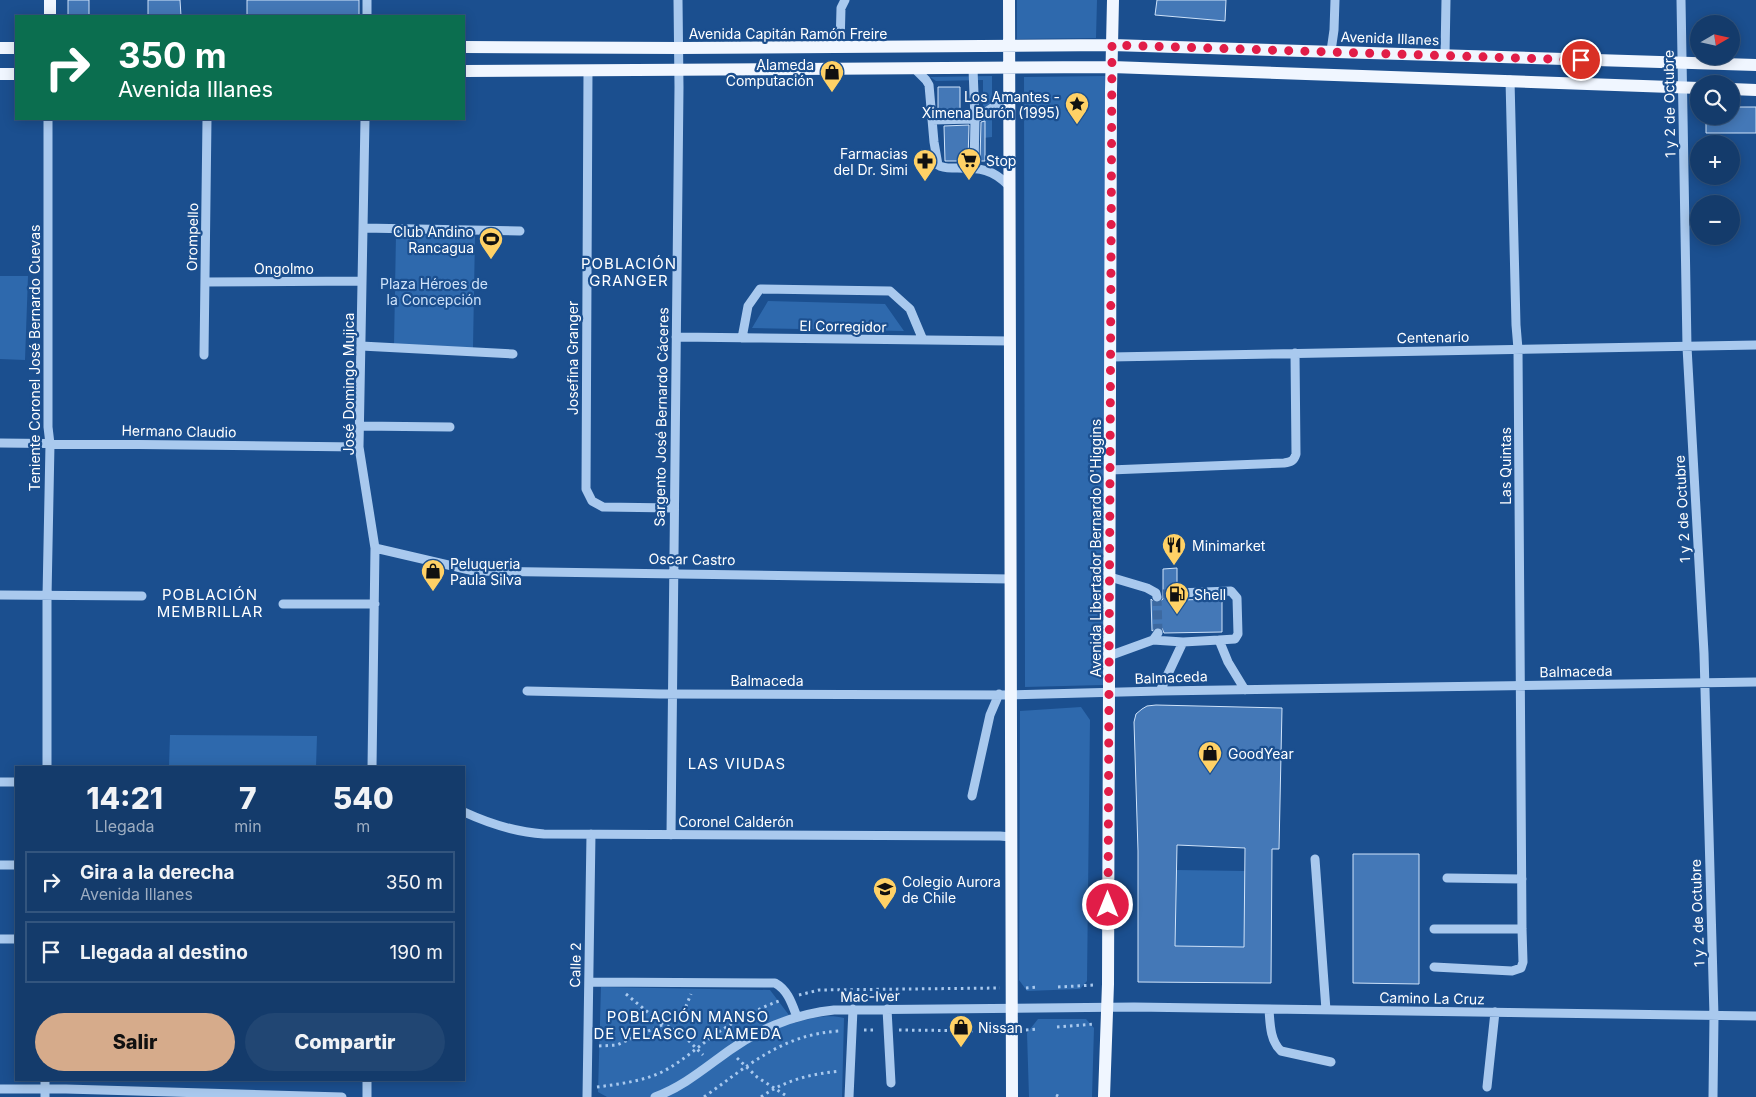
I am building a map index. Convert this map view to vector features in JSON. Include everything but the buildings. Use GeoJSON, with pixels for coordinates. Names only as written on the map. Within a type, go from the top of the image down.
{"type":"FeatureCollection","features":[{"type":"Feature","properties":{"kind":"main road"},"geometry":{"type":"LineString","coordinates":[[50,0],[50,15]]}},
{"type":"Feature","properties":{"kind":"main road"},"geometry":{"type":"LineString","coordinates":[[1010,0],[1011,578],[1005,694],[1012,837],[1012,1097]]}},
{"type":"Feature","properties":{"kind":"main road","name":"Avenida Libertador Bernardo O'Higgins"},"geometry":{"type":"LineString","coordinates":[[1104,1097],[1108,1022],[1113,0]]}},
{"type":"Feature","properties":{"kind":"main road","name":"Avenida Capitán Ramón Freire"},"geometry":{"type":"LineString","coordinates":[[465,47],[840,48],[1112,45]]}},
{"type":"Feature","properties":{"kind":"main road","name":"Avenida Illanes"},"geometry":{"type":"LineString","coordinates":[[1112,45],[1756,64]]}},
{"type":"Feature","properties":{"kind":"main road"},"geometry":{"type":"LineString","coordinates":[[0,48],[15,48]]}},
{"type":"Feature","properties":{"kind":"main road"},"geometry":{"type":"LineString","coordinates":[[465,71],[1112,67],[1690,88]]}},
{"type":"Feature","properties":{"kind":"main road"},"geometry":{"type":"LineString","coordinates":[[0,74],[15,74]]}},
{"type":"Feature","properties":{"kind":"main road"},"geometry":{"type":"LineString","coordinates":[[1740,89],[1756,90]]}},
{"type":"Feature","properties":{"kind":"street"},"geometry":{"type":"LineString","coordinates":[[367,0],[367,15]]}},
{"type":"Feature","properties":{"kind":"street","name":"Sargento José Bernardo Cáceres"},"geometry":{"type":"LineString","coordinates":[[671,835],[678,0]]}},
{"type":"Feature","properties":{"kind":"street"},"geometry":{"type":"LineString","coordinates":[[840,48],[841,8],[845,0]]}},
{"type":"Feature","properties":{"kind":"street"},"geometry":{"type":"LineString","coordinates":[[1331,51],[1335,0]]}},
{"type":"Feature","properties":{"kind":"street"},"geometry":{"type":"LineString","coordinates":[[1445,55],[1446,0]]}},
{"type":"Feature","properties":{"kind":"street","name":"1 y 2 de Octubre"},"geometry":{"type":"LineString","coordinates":[[1681,0],[1687,347],[1704,653],[1714,1016],[1713,1097]]}},
{"type":"Feature","properties":{"kind":"street"},"geometry":{"type":"LineString","coordinates":[[914,69],[929,84],[938,165],[942,168],[974,168],[992,172],[1001,177],[1009,186]]}},
{"type":"Feature","properties":{"kind":"street"},"geometry":{"type":"LineString","coordinates":[[973,69],[975,118],[974,168]]}},
{"type":"Feature","properties":{"kind":"street","name":"Josefina Granger"},"geometry":{"type":"LineString","coordinates":[[588,70],[586,489],[592,501],[603,508],[674,508]]}},
{"type":"Feature","properties":{"kind":"street","name":"Las Quintas"},"geometry":{"type":"LineString","coordinates":[[1434,967],[1512,971],[1521,968],[1524,962],[1519,686],[1518,348],[1510,80]]}},
{"type":"Feature","properties":{"kind":"street"},"geometry":{"type":"LineString","coordinates":[[932,120],[975,118],[1009,98]]}},
{"type":"Feature","properties":{"kind":"street","name":"Teniente Coronel José Bernardo Cuevas"},"geometry":{"type":"LineString","coordinates":[[48,120],[48,427],[50,444],[47,597],[48,766]]}},
{"type":"Feature","properties":{"kind":"street","name":"Orompello"},"geometry":{"type":"LineString","coordinates":[[204,356],[207,120]]}},
{"type":"Feature","properties":{"kind":"street","name":"José Domingo Mujica"},"geometry":{"type":"LineString","coordinates":[[365,120],[359,447],[375,548],[372,766]]}},
{"type":"Feature","properties":{"kind":"street"},"geometry":{"type":"LineString","coordinates":[[363,228],[520,231]]}},
{"type":"Feature","properties":{"kind":"street","name":"Ongolmo"},"geometry":{"type":"LineString","coordinates":[[205,282],[362,281]]}},
{"type":"Feature","properties":{"kind":"street"},"geometry":{"type":"LineString","coordinates":[[742,338],[748,306],[760,289],[890,291],[910,309],[923,340]]}},
{"type":"Feature","properties":{"kind":"street","name":"El Corregidor"},"geometry":{"type":"LineString","coordinates":[[676,337],[1010,341]]}},
{"type":"Feature","properties":{"kind":"street","name":"Centenario"},"geometry":{"type":"LineString","coordinates":[[1110,357],[1756,345]]}},
{"type":"Feature","properties":{"kind":"street"},"geometry":{"type":"LineString","coordinates":[[360,346],[513,354]]}},
{"type":"Feature","properties":{"kind":"street"},"geometry":{"type":"LineString","coordinates":[[1110,470],[1284,464],[1291,462],[1296,454],[1295,353]]}},
{"type":"Feature","properties":{"kind":"street"},"geometry":{"type":"LineString","coordinates":[[359,426],[450,427]]}},
{"type":"Feature","properties":{"kind":"street","name":"Hermano Claudio"},"geometry":{"type":"LineString","coordinates":[[0,443],[359,447]]}},
{"type":"Feature","properties":{"kind":"street","name":"Oscar Castro"},"geometry":{"type":"LineString","coordinates":[[375,548],[474,571],[1011,578]]}},
{"type":"Feature","properties":{"kind":"street"},"geometry":{"type":"LineString","coordinates":[[1110,577],[1147,588],[1159,594]]}},
{"type":"Feature","properties":{"kind":"street"},"geometry":{"type":"LineString","coordinates":[[1109,656],[1155,637],[1183,642],[1235,638],[1238,634],[1236,598],[1234,593],[1231,591],[1177,593]]}},
{"type":"Feature","properties":{"kind":"street"},"geometry":{"type":"LineString","coordinates":[[0,595],[47,597],[142,596]]}},
{"type":"Feature","properties":{"kind":"street"},"geometry":{"type":"LineString","coordinates":[[284,604],[374,604]]}},
{"type":"Feature","properties":{"kind":"street"},"geometry":{"type":"LineString","coordinates":[[1219,640],[1228,662],[1245,690]]}},
{"type":"Feature","properties":{"kind":"street"},"geometry":{"type":"LineString","coordinates":[[1160,691],[1183,642]]}},
{"type":"Feature","properties":{"kind":"street","name":"Balmaceda"},"geometry":{"type":"LineString","coordinates":[[527,691],[1005,694],[1756,682]]}},
{"type":"Feature","properties":{"kind":"street"},"geometry":{"type":"LineString","coordinates":[[972,796],[990,715],[1005,694]]}},
{"type":"Feature","properties":{"kind":"street"},"geometry":{"type":"LineString","coordinates":[[0,782],[15,782]]}},
{"type":"Feature","properties":{"kind":"street","name":"Coronel Calderón"},"geometry":{"type":"LineString","coordinates":[[465,812],[487,823],[514,831],[544,834],[1012,837]]}},
{"type":"Feature","properties":{"kind":"street","name":"Calle 2"},"geometry":{"type":"LineString","coordinates":[[587,1097],[591,834]]}},
{"type":"Feature","properties":{"kind":"street"},"geometry":{"type":"LineString","coordinates":[[1315,859],[1326,1010]]}},
{"type":"Feature","properties":{"kind":"street"},"geometry":{"type":"LineString","coordinates":[[0,865],[15,865]]}},
{"type":"Feature","properties":{"kind":"street"},"geometry":{"type":"LineString","coordinates":[[1447,878],[1522,879]]}},
{"type":"Feature","properties":{"kind":"street"},"geometry":{"type":"LineString","coordinates":[[1434,929],[1522,929]]}},
{"type":"Feature","properties":{"kind":"street"},"geometry":{"type":"LineString","coordinates":[[0,939],[15,939]]}},
{"type":"Feature","properties":{"kind":"street"},"geometry":{"type":"LineString","coordinates":[[589,982],[776,983],[782,986],[789,997],[797,1017]]}},
{"type":"Feature","properties":{"kind":"street","name":"Camino La Cruz"},"geometry":{"type":"LineString","coordinates":[[1108,1007],[1756,1016]]}},
{"type":"Feature","properties":{"kind":"street","name":"Mac-Iver"},"geometry":{"type":"LineString","coordinates":[[655,1097],[678,1086],[762,1030],[797,1017],[824,1011],[853,1009],[1108,1007]]}},
{"type":"Feature","properties":{"kind":"street"},"geometry":{"type":"LineString","coordinates":[[849,1097],[853,1009]]}},
{"type":"Feature","properties":{"kind":"street"},"geometry":{"type":"LineString","coordinates":[[887,1009],[891,1083]]}},
{"type":"Feature","properties":{"kind":"street"},"geometry":{"type":"LineString","coordinates":[[1269,1009],[1272,1037],[1277,1047],[1286,1053],[1331,1062]]}},
{"type":"Feature","properties":{"kind":"street"},"geometry":{"type":"LineString","coordinates":[[1487,1087],[1495,1012]]}},
{"type":"Feature","properties":{"kind":"street"},"geometry":{"type":"LineString","coordinates":[[367,1081],[367,1097]]}},
{"type":"Feature","properties":{"kind":"street"},"geometry":{"type":"LineString","coordinates":[[0,1089],[342,1097]]}},
{"type":"Feature","properties":{"kind":"path"},"geometry":{"type":"LineString","coordinates":[[612,982],[664,1024],[684,1036],[712,1064]]}},
{"type":"Feature","properties":{"kind":"path"},"geometry":{"type":"LineString","coordinates":[[588,1047],[617,1045],[664,1024],[678,1015],[686,1006],[696,983]]}},
{"type":"Feature","properties":{"kind":"path"},"geometry":{"type":"LineString","coordinates":[[1058,986],[1108,984]]}},
{"type":"Feature","properties":{"kind":"path"},"geometry":{"type":"LineString","coordinates":[[1057,1027],[1108,1022]]}},
{"type":"Feature","properties":{"kind":"path"},"geometry":{"type":"LineString","coordinates":[[730,1050],[756,1077],[788,1097]]}},
{"type":"Feature","properties":{"kind":"path"},"geometry":{"type":"LineString","coordinates":[[761,1097],[774,1088],[817,1073],[850,1070]]}},
{"type":"Feature","properties":{"kind":"green space"},"geometry":{"type":"Polygon","coordinates":[[[1017,0],[1097,0],[1096,38],[1017,39],[1017,0]]]}},
{"type":"Feature","properties":{"kind":"green space"},"geometry":{"type":"Polygon","coordinates":[[[992,76],[992,137],[983,138],[983,80],[936,81],[930,77],[992,76]]]}},
{"type":"Feature","properties":{"kind":"green space"},"geometry":{"type":"Polygon","coordinates":[[[1106,76],[1103,685],[1025,687],[1024,77],[1106,76]]]}},
{"type":"Feature","properties":{"kind":"green space","name":"Plaza Héroes de la Concepción"},"geometry":{"type":"Polygon","coordinates":[[[396,234],[475,236],[473,348],[394,346],[396,234]]]}},
{"type":"Feature","properties":{"kind":"green space"},"geometry":{"type":"Polygon","coordinates":[[[0,276],[28,276],[25,360],[0,359],[0,276]]]}},
{"type":"Feature","properties":{"kind":"green space"},"geometry":{"type":"Polygon","coordinates":[[[768,301],[885,304],[904,331],[752,328],[768,301]]]}},
{"type":"Feature","properties":{"kind":"green space"},"geometry":{"type":"Polygon","coordinates":[[[1081,707],[1090,720],[1087,981],[1080,989],[1027,991],[1019,980],[1020,711],[1081,707]]]}},
{"type":"Feature","properties":{"kind":"green space"},"geometry":{"type":"Polygon","coordinates":[[[170,735],[317,736],[316,766],[169,766],[170,735]]]}},
{"type":"Feature","properties":{"kind":"green space"},"geometry":{"type":"Polygon","coordinates":[[[1176,870],[1245,871],[1244,947],[1175,946],[1176,870]]]}},
{"type":"Feature","properties":{"kind":"green space"},"geometry":{"type":"Polygon","coordinates":[[[601,987],[770,990],[795,1023],[819,1017],[832,1016],[844,1018],[842,1097],[607,1097],[598,1092],[601,987]]]}},
{"type":"Feature","properties":{"kind":"green space"},"geometry":{"type":"Polygon","coordinates":[[[1038,1019],[1086,1019],[1094,1028],[1092,1097],[1029,1097],[1027,1033],[1038,1019]]]}},
{"type":"Feature","properties":{"kind":"tunnel"},"geometry":{"type":"LineString","coordinates":[[1163,594],[1177,593]]}},
{"type":"Feature","properties":{"kind":"tunnel"},"geometry":{"type":"LineString","coordinates":[[1157,597],[1158,633]]}},
{"type":"Feature","properties":{"kind":"place","name":"Alameda Computación"},"geometry":{"type":"Point","coordinates":[832,93]}},
{"type":"Feature","properties":{"kind":"place","name":"Los Amantes - Ximena Burón (1995)"},"geometry":{"type":"Point","coordinates":[1077,125]}},
{"type":"Feature","properties":{"kind":"place","name":"Stop"},"geometry":{"type":"Point","coordinates":[969,181]}},
{"type":"Feature","properties":{"kind":"place","name":"Farmacias del Dr. Simi"},"geometry":{"type":"Point","coordinates":[925,182]}},
{"type":"Feature","properties":{"kind":"place","name":"Club Andino Rancagua"},"geometry":{"type":"Point","coordinates":[491,260]}},
{"type":"Feature","properties":{"kind":"place","name":"Minimarket"},"geometry":{"type":"Point","coordinates":[1174,566]}},
{"type":"Feature","properties":{"kind":"place","name":"Peluqueria Paula Silva"},"geometry":{"type":"Point","coordinates":[433,592]}},
{"type":"Feature","properties":{"kind":"place","name":"Shell"},"geometry":{"type":"Point","coordinates":[1177,615]}},
{"type":"Feature","properties":{"kind":"place","name":"GoodYear"},"geometry":{"type":"Point","coordinates":[1210,774]}},
{"type":"Feature","properties":{"kind":"place","name":"Colegio Aurora de Chile"},"geometry":{"type":"Point","coordinates":[885,910]}},
{"type":"Feature","properties":{"kind":"place","name":"Nissan"},"geometry":{"type":"Point","coordinates":[961,1048]}},
{"type":"Feature","properties":{"kind":"district","name":"POBLACIÓN GRANGER"},"geometry":{"type":"Point","coordinates":[629,272]}},
{"type":"Feature","properties":{"kind":"district","name":"POBLACIÓN MEMBRILLAR"},"geometry":{"type":"Point","coordinates":[210,602]}},
{"type":"Feature","properties":{"kind":"district","name":"LAS VIUDAS"},"geometry":{"type":"Point","coordinates":[737,763]}},
{"type":"Feature","properties":{"kind":"district","name":"POBLACIÓN MANSO DE VELASCO ALAMEDA"},"geometry":{"type":"Point","coordinates":[688,1024]}},
{"type":"Feature","properties":{"kind":"route"},"geometry":{"type":"LineString","coordinates":[[1108,905],[1112,45],[1581,60]]}}]}
